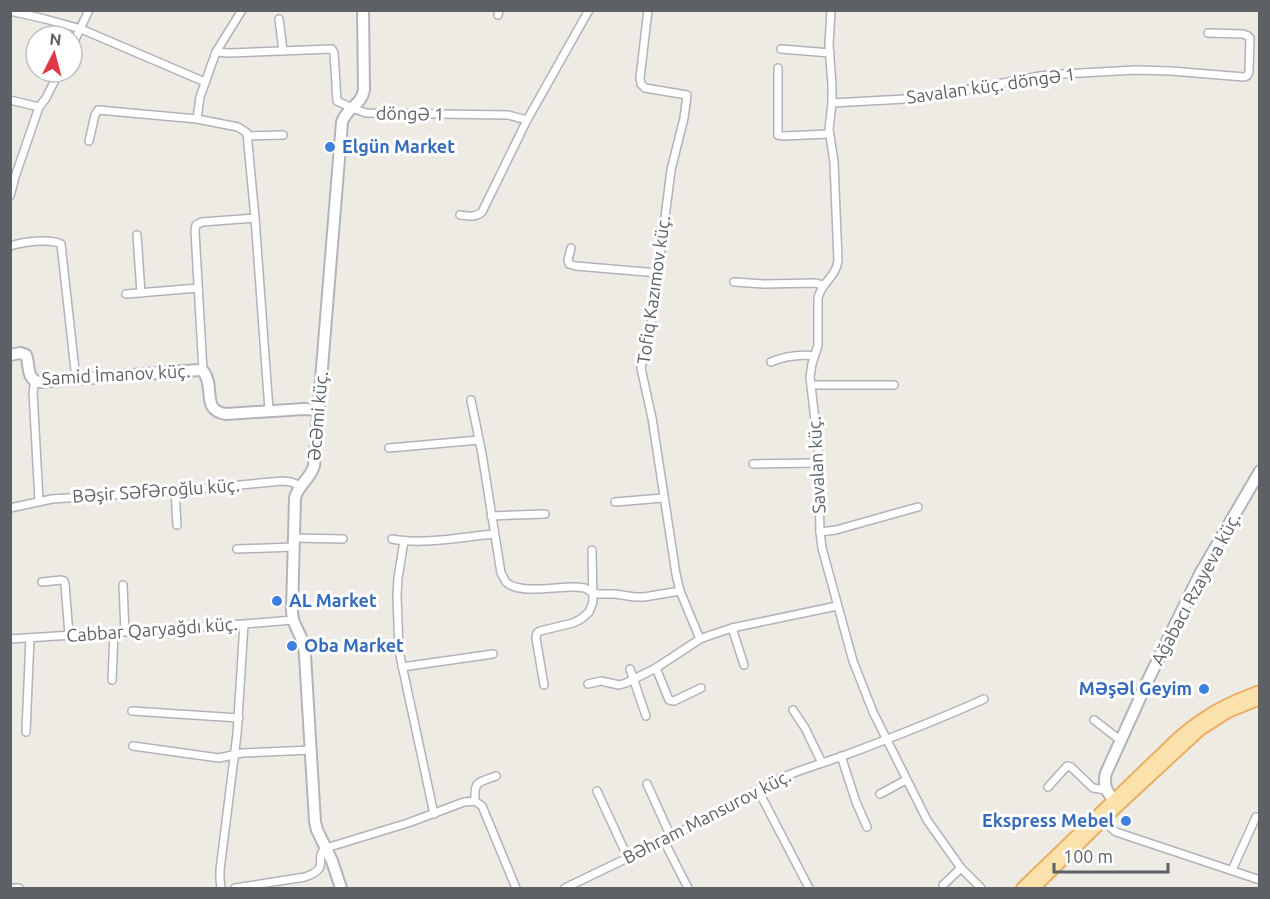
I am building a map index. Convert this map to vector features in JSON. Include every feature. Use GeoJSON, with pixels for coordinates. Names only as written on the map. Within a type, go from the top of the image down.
{"type":"FeatureCollection","features":[{"type":"Feature","properties":{"kind":"main road"},"geometry":{"type":"LineString","coordinates":[[1034,888],[1103,821],[1116,803],[1179,737],[1224,705],[1260,691]]}},
{"type":"Feature","properties":{"kind":"main road"},"geometry":{"type":"LineString","coordinates":[[1022,888],[1200,730],[1228,712],[1260,699]]}},
{"type":"Feature","properties":{"kind":"street"},"geometry":{"type":"LineString","coordinates":[[83,24],[89,10]]}},
{"type":"Feature","properties":{"kind":"street"},"geometry":{"type":"LineString","coordinates":[[197,119],[200,97],[216,52],[242,10]]}},
{"type":"Feature","properties":{"kind":"street","name":"Əcəmi küç."},"geometry":{"type":"LineString","coordinates":[[341,888],[315,822],[305,655],[301,636],[293,620],[293,543],[296,494],[314,469],[342,122],[345,114],[360,100],[364,90],[363,10]]}},
{"type":"Feature","properties":{"kind":"street"},"geometry":{"type":"LineString","coordinates":[[460,215],[472,216],[482,212],[527,120],[589,10]]}},
{"type":"Feature","properties":{"kind":"street","name":"Tofiq Kazımov küç."},"geometry":{"type":"LineString","coordinates":[[648,10],[640,84],[645,88],[687,95],[670,177],[652,320],[641,368],[652,418],[663,498],[680,591],[700,639]]}},
{"type":"Feature","properties":{"kind":"street","name":"Savalan küç."},"geometry":{"type":"LineString","coordinates":[[831,10],[832,103],[829,134],[834,162],[838,261],[832,277],[823,285],[818,298],[818,345],[811,369],[818,435],[820,532],[825,562],[853,661],[886,740],[927,820],[961,868],[981,888]]}},
{"type":"Feature","properties":{"kind":"street"},"geometry":{"type":"LineString","coordinates":[[10,11],[63,24]]}},
{"type":"Feature","properties":{"kind":"street"},"geometry":{"type":"LineString","coordinates":[[279,19],[283,51]]}},
{"type":"Feature","properties":{"kind":"street"},"geometry":{"type":"LineString","coordinates":[[84,30],[205,82]]}},
{"type":"Feature","properties":{"kind":"street","name":"Savalan küç. döngə 1"},"geometry":{"type":"LineString","coordinates":[[832,103],[923,98],[1062,74],[1136,70],[1247,76],[1250,38],[1243,34],[1208,33]]}},
{"type":"Feature","properties":{"kind":"street","name":"döngə 1"},"geometry":{"type":"LineString","coordinates":[[216,52],[332,49],[337,101],[360,111],[375,114],[508,115],[527,120]]}},
{"type":"Feature","properties":{"kind":"street"},"geometry":{"type":"LineString","coordinates":[[781,49],[830,53]]}},
{"type":"Feature","properties":{"kind":"street"},"geometry":{"type":"LineString","coordinates":[[778,68],[778,135],[829,134]]}},
{"type":"Feature","properties":{"kind":"street"},"geometry":{"type":"LineString","coordinates":[[10,196],[13,176],[39,107],[53,84]]}},
{"type":"Feature","properties":{"kind":"street"},"geometry":{"type":"LineString","coordinates":[[10,100],[39,107]]}},
{"type":"Feature","properties":{"kind":"street"},"geometry":{"type":"LineString","coordinates":[[89,141],[94,115],[98,110],[197,119],[238,127],[247,132],[269,410]]}},
{"type":"Feature","properties":{"kind":"street"},"geometry":{"type":"LineString","coordinates":[[248,136],[283,135]]}},
{"type":"Feature","properties":{"kind":"street"},"geometry":{"type":"LineString","coordinates":[[202,371],[196,225],[202,222],[255,218]]}},
{"type":"Feature","properties":{"kind":"street"},"geometry":{"type":"LineString","coordinates":[[137,236],[141,293]]}},
{"type":"Feature","properties":{"kind":"street"},"geometry":{"type":"LineString","coordinates":[[10,246],[55,241],[61,244],[76,380]]}},
{"type":"Feature","properties":{"kind":"street"},"geometry":{"type":"LineString","coordinates":[[571,248],[569,264],[658,273]]}},
{"type":"Feature","properties":{"kind":"street"},"geometry":{"type":"LineString","coordinates":[[734,282],[823,285]]}},
{"type":"Feature","properties":{"kind":"street"},"geometry":{"type":"LineString","coordinates":[[126,294],[198,288]]}},
{"type":"Feature","properties":{"kind":"street","name":"Samid İmanov küç."},"geometry":{"type":"LineString","coordinates":[[10,355],[20,353],[26,355],[30,375],[35,381],[76,380],[193,370],[202,371],[207,379],[214,411],[226,414],[269,410],[319,410]]}},
{"type":"Feature","properties":{"kind":"street"},"geometry":{"type":"LineString","coordinates":[[771,362],[786,356],[814,356]]}},
{"type":"Feature","properties":{"kind":"street"},"geometry":{"type":"LineString","coordinates":[[35,381],[33,392],[39,501]]}},
{"type":"Feature","properties":{"kind":"street"},"geometry":{"type":"LineString","coordinates":[[811,385],[894,385]]}},
{"type":"Feature","properties":{"kind":"street"},"geometry":{"type":"LineString","coordinates":[[471,400],[501,573],[506,582],[522,589],[576,587],[585,588],[593,593],[644,597],[680,591]]}},
{"type":"Feature","properties":{"kind":"street"},"geometry":{"type":"LineString","coordinates":[[389,448],[479,440]]}},
{"type":"Feature","properties":{"kind":"street"},"geometry":{"type":"LineString","coordinates":[[753,464],[819,463]]}},
{"type":"Feature","properties":{"kind":"street","name":"Ağabacı Rzayeva küç."},"geometry":{"type":"LineString","coordinates":[[1106,790],[1104,780],[1106,772],[1200,574],[1256,487],[1260,471]]}},
{"type":"Feature","properties":{"kind":"street","name":"Bəşir Səfəroğlu küç."},"geometry":{"type":"LineString","coordinates":[[10,508],[39,501],[282,481],[301,486]]}},
{"type":"Feature","properties":{"kind":"street"},"geometry":{"type":"LineString","coordinates":[[175,491],[177,525]]}},
{"type":"Feature","properties":{"kind":"street"},"geometry":{"type":"LineString","coordinates":[[615,502],[663,498]]}},
{"type":"Feature","properties":{"kind":"street"},"geometry":{"type":"LineString","coordinates":[[820,532],[836,530],[918,507]]}},
{"type":"Feature","properties":{"kind":"street"},"geometry":{"type":"LineString","coordinates":[[491,516],[544,514]]}},
{"type":"Feature","properties":{"kind":"street"},"geometry":{"type":"LineString","coordinates":[[392,539],[404,542],[494,534]]}},
{"type":"Feature","properties":{"kind":"street"},"geometry":{"type":"LineString","coordinates":[[237,549],[343,539]]}},
{"type":"Feature","properties":{"kind":"street"},"geometry":{"type":"LineString","coordinates":[[404,542],[397,596],[399,651],[434,814]]}},
{"type":"Feature","properties":{"kind":"street"},"geometry":{"type":"LineString","coordinates":[[544,685],[537,633],[573,623],[589,612],[593,602],[592,550]]}},
{"type":"Feature","properties":{"kind":"street"},"geometry":{"type":"LineString","coordinates":[[42,582],[61,580],[65,584],[69,635]]}},
{"type":"Feature","properties":{"kind":"street"},"geometry":{"type":"LineString","coordinates":[[123,585],[126,632]]}},
{"type":"Feature","properties":{"kind":"street"},"geometry":{"type":"LineString","coordinates":[[588,684],[601,681],[619,685],[634,680],[700,639],[732,628],[837,606]]}},
{"type":"Feature","properties":{"kind":"street","name":"Cabbar Qaryağdı küç."},"geometry":{"type":"LineString","coordinates":[[10,639],[293,620]]}},
{"type":"Feature","properties":{"kind":"street"},"geometry":{"type":"LineString","coordinates":[[221,888],[220,870],[239,718],[244,624]]}},
{"type":"Feature","properties":{"kind":"street"},"geometry":{"type":"LineString","coordinates":[[732,628],[744,664]]}},
{"type":"Feature","properties":{"kind":"street"},"geometry":{"type":"LineString","coordinates":[[112,680],[114,633]]}},
{"type":"Feature","properties":{"kind":"street"},"geometry":{"type":"LineString","coordinates":[[26,732],[30,638]]}},
{"type":"Feature","properties":{"kind":"street"},"geometry":{"type":"LineString","coordinates":[[402,667],[493,654]]}},
{"type":"Feature","properties":{"kind":"street"},"geometry":{"type":"LineString","coordinates":[[656,668],[669,700],[674,701],[700,688]]}},
{"type":"Feature","properties":{"kind":"street"},"geometry":{"type":"LineString","coordinates":[[630,669],[646,716]]}},
{"type":"Feature","properties":{"kind":"street","name":"Bəhram Mansurov küç."},"geometry":{"type":"LineString","coordinates":[[565,888],[668,839],[789,774],[937,721],[984,699]]}},
{"type":"Feature","properties":{"kind":"street"},"geometry":{"type":"LineString","coordinates":[[793,710],[805,728],[822,763]]}},
{"type":"Feature","properties":{"kind":"street"},"geometry":{"type":"LineString","coordinates":[[132,711],[239,718]]}},
{"type":"Feature","properties":{"kind":"street"},"geometry":{"type":"LineString","coordinates":[[1094,720],[1120,740]]}},
{"type":"Feature","properties":{"kind":"street"},"geometry":{"type":"LineString","coordinates":[[133,746],[219,758],[234,754],[311,750]]}},
{"type":"Feature","properties":{"kind":"street"},"geometry":{"type":"LineString","coordinates":[[841,756],[867,827]]}},
{"type":"Feature","properties":{"kind":"street"},"geometry":{"type":"LineString","coordinates":[[1048,787],[1067,766],[1071,767],[1093,788],[1106,790],[1116,803]]}},
{"type":"Feature","properties":{"kind":"street"},"geometry":{"type":"LineString","coordinates":[[475,801],[474,787],[477,783],[496,776]]}},
{"type":"Feature","properties":{"kind":"street"},"geometry":{"type":"LineString","coordinates":[[880,794],[906,780]]}},
{"type":"Feature","properties":{"kind":"street"},"geometry":{"type":"LineString","coordinates":[[647,784],[688,888]]}},
{"type":"Feature","properties":{"kind":"street"},"geometry":{"type":"LineString","coordinates":[[758,790],[808,888]]}},
{"type":"Feature","properties":{"kind":"street"},"geometry":{"type":"LineString","coordinates":[[597,791],[628,858]]}},
{"type":"Feature","properties":{"kind":"street"},"geometry":{"type":"LineString","coordinates":[[236,888],[314,874],[319,870],[322,850],[326,848],[434,814],[464,802],[475,801],[482,806],[516,888]]}},
{"type":"Feature","properties":{"kind":"street"},"geometry":{"type":"LineString","coordinates":[[1232,870],[1256,817]]}},
{"type":"Feature","properties":{"kind":"street"},"geometry":{"type":"LineString","coordinates":[[1103,821],[1116,832],[1260,880]]}},
{"type":"Feature","properties":{"kind":"street"},"geometry":{"type":"LineString","coordinates":[[944,885],[961,868]]}},
{"type":"Feature","properties":{"kind":"street"},"geometry":{"type":"LineString","coordinates":[[10,888],[19,888]]}},
{"type":"Feature","properties":{"kind":"place","name":"Elgün Market"},"geometry":{"type":"Point","coordinates":[330,147]}},
{"type":"Feature","properties":{"kind":"place","name":"AL Market"},"geometry":{"type":"Point","coordinates":[277,601]}},
{"type":"Feature","properties":{"kind":"place","name":"Oba Market"},"geometry":{"type":"Point","coordinates":[292,646]}},
{"type":"Feature","properties":{"kind":"place","name":"Məşəl Geyim"},"geometry":{"type":"Point","coordinates":[1204,689]}},
{"type":"Feature","properties":{"kind":"place","name":"Ekspress Mebel"},"geometry":{"type":"Point","coordinates":[1126,821]}}]}
